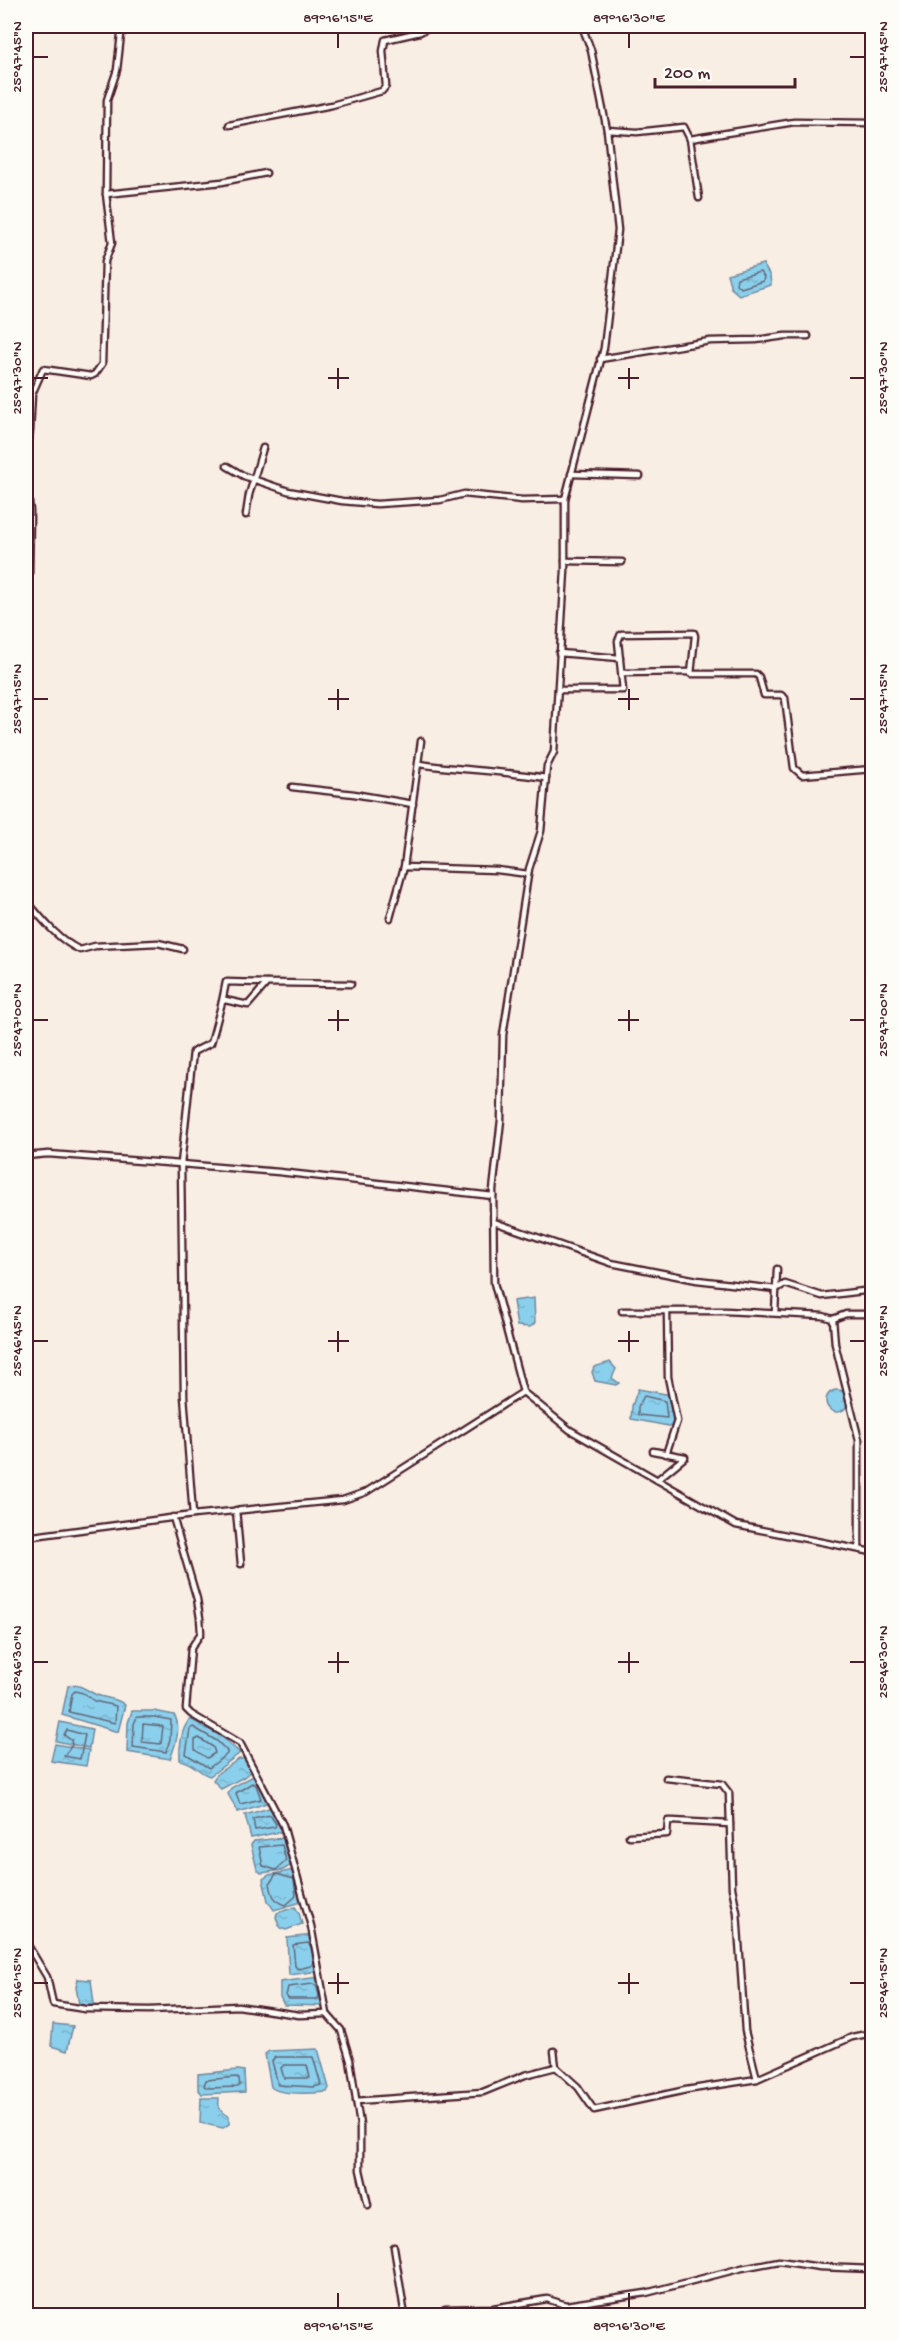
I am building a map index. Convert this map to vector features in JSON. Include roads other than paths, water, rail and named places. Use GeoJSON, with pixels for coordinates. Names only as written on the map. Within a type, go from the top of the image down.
{"type":"FeatureCollection","features":[{"type":"Feature","properties":{"kind":"street"},"geometry":{"type":"LineString","coordinates":[[26,461],[32,394],[43,369],[91,376],[102,364],[105,261],[112,243],[106,194],[107,100],[117,70],[122,26]]}},
{"type":"Feature","properties":{"kind":"street"},"geometry":{"type":"LineString","coordinates":[[229,125],[332,105],[382,91],[386,86],[382,51],[385,40],[420,32],[431,26]]}},
{"type":"Feature","properties":{"kind":"street"},"geometry":{"type":"LineString","coordinates":[[582,26],[591,50],[607,130],[618,230],[604,348],[565,499],[565,561],[554,752],[547,765],[541,831],[528,874],[503,1035],[501,1120],[493,1196],[494,1283],[523,1392],[570,1430],[736,1524],[873,1552]]}},
{"type":"Feature","properties":{"kind":"street"},"geometry":{"type":"LineString","coordinates":[[690,139],[794,122],[873,123]]}},
{"type":"Feature","properties":{"kind":"street"},"geometry":{"type":"LineString","coordinates":[[607,130],[637,132],[684,127],[690,139],[699,198]]}},
{"type":"Feature","properties":{"kind":"street"},"geometry":{"type":"LineString","coordinates":[[106,194],[222,182],[266,173]]}},
{"type":"Feature","properties":{"kind":"street"},"geometry":{"type":"LineString","coordinates":[[600,359],[710,340],[756,340],[807,336]]}},
{"type":"Feature","properties":{"kind":"street"},"geometry":{"type":"LineString","coordinates":[[246,515],[249,495],[263,448]]}},
{"type":"Feature","properties":{"kind":"street"},"geometry":{"type":"LineString","coordinates":[[227,466],[254,479],[288,490],[342,501],[377,504],[440,500],[464,494],[522,500],[565,499]]}},
{"type":"Feature","properties":{"kind":"street"},"geometry":{"type":"LineString","coordinates":[[571,474],[640,476]]}},
{"type":"Feature","properties":{"kind":"street"},"geometry":{"type":"LineString","coordinates":[[26,477],[30,511],[29,575],[26,584]]}},
{"type":"Feature","properties":{"kind":"street"},"geometry":{"type":"LineString","coordinates":[[565,561],[622,562]]}},
{"type":"Feature","properties":{"kind":"street"},"geometry":{"type":"LineString","coordinates":[[558,690],[623,690],[618,641],[621,634],[694,633],[690,672]]}},
{"type":"Feature","properties":{"kind":"street"},"geometry":{"type":"LineString","coordinates":[[559,653],[620,658]]}},
{"type":"Feature","properties":{"kind":"street"},"geometry":{"type":"LineString","coordinates":[[622,672],[756,674],[764,695],[783,696],[794,768],[802,775],[873,769]]}},
{"type":"Feature","properties":{"kind":"street"},"geometry":{"type":"LineString","coordinates":[[390,918],[404,867],[421,741]]}},
{"type":"Feature","properties":{"kind":"street"},"geometry":{"type":"LineString","coordinates":[[419,764],[475,771],[509,772],[546,778]]}},
{"type":"Feature","properties":{"kind":"street"},"geometry":{"type":"LineString","coordinates":[[292,787],[413,804]]}},
{"type":"Feature","properties":{"kind":"street"},"geometry":{"type":"LineString","coordinates":[[404,867],[497,870],[528,874]]}},
{"type":"Feature","properties":{"kind":"street"},"geometry":{"type":"LineString","coordinates":[[26,900],[50,927],[71,946],[80,950],[94,946],[158,943],[183,949]]}},
{"type":"Feature","properties":{"kind":"street"},"geometry":{"type":"LineString","coordinates":[[193,1515],[184,1396],[181,1164],[193,1052],[197,1048],[207,1046],[213,1039],[226,982],[351,984]]}},
{"type":"Feature","properties":{"kind":"street"},"geometry":{"type":"LineString","coordinates":[[222,1002],[225,1000],[248,1005],[267,983]]}},
{"type":"Feature","properties":{"kind":"street"},"geometry":{"type":"LineString","coordinates":[[870,1085],[873,1029]]}},
{"type":"Feature","properties":{"kind":"street"},"geometry":{"type":"LineString","coordinates":[[26,1156],[48,1154],[290,1173],[493,1196]]}},
{"type":"Feature","properties":{"kind":"street"},"geometry":{"type":"LineString","coordinates":[[494,1222],[611,1263],[697,1280],[776,1289],[785,1284],[822,1296],[873,1290]]}},
{"type":"Feature","properties":{"kind":"street"},"geometry":{"type":"LineString","coordinates":[[775,1313],[777,1269]]}},
{"type":"Feature","properties":{"kind":"street"},"geometry":{"type":"LineString","coordinates":[[622,1311],[725,1311],[823,1316],[833,1319],[846,1314],[873,1314]]}},
{"type":"Feature","properties":{"kind":"street"},"geometry":{"type":"LineString","coordinates":[[666,1454],[677,1421],[668,1377],[667,1312]]}},
{"type":"Feature","properties":{"kind":"street"},"geometry":{"type":"LineString","coordinates":[[833,1319],[835,1344],[859,1440],[859,1549]]}},
{"type":"Feature","properties":{"kind":"street"},"geometry":{"type":"LineString","coordinates":[[26,1537],[173,1517],[343,1500],[366,1492],[523,1392]]}},
{"type":"Feature","properties":{"kind":"street"},"geometry":{"type":"LineString","coordinates":[[653,1451],[685,1456],[657,1480]]}},
{"type":"Feature","properties":{"kind":"street"},"geometry":{"type":"LineString","coordinates":[[236,1510],[241,1564]]}},
{"type":"Feature","properties":{"kind":"street"},"geometry":{"type":"LineString","coordinates":[[173,1517],[197,1599],[200,1618],[201,1633],[191,1648],[186,1708],[191,1714],[240,1743],[283,1825],[311,1926],[327,2014],[341,2030],[350,2060],[360,2125],[360,2170],[368,2205]]}},
{"type":"Feature","properties":{"kind":"street"},"geometry":{"type":"LineString","coordinates":[[666,1778],[722,1784],[729,1792],[732,1887],[737,1912],[745,2031],[757,2079]]}},
{"type":"Feature","properties":{"kind":"street"},"geometry":{"type":"LineString","coordinates":[[629,1836],[668,1834],[668,1821],[730,1824]]}},
{"type":"Feature","properties":{"kind":"street"},"geometry":{"type":"LineString","coordinates":[[26,1942],[47,1977],[53,2004],[58,2006],[85,2009],[150,2010],[238,2006],[299,2015],[327,2014]]}},
{"type":"Feature","properties":{"kind":"street"},"geometry":{"type":"LineString","coordinates":[[554,2051],[556,2067],[578,2087],[594,2110],[686,2090],[757,2079],[852,2037],[873,2033]]}},
{"type":"Feature","properties":{"kind":"street"},"geometry":{"type":"LineString","coordinates":[[356,2101],[483,2092],[525,2075],[556,2067]]}},
{"type":"Feature","properties":{"kind":"street"},"geometry":{"type":"LineString","coordinates":[[394,2247],[405,2316]]}},
{"type":"Feature","properties":{"kind":"street"},"geometry":{"type":"LineString","coordinates":[[435,2316],[445,2309],[493,2308],[547,2300],[566,2305],[646,2293],[742,2268],[779,2261],[820,2267],[873,2269]]}},
{"type":"Feature","properties":{"kind":"water"},"geometry":{"type":"Polygon","coordinates":[[[763,264],[770,276],[771,285],[739,295],[731,288],[727,274],[763,264]]]}},
{"type":"Feature","properties":{"kind":"water"},"geometry":{"type":"Polygon","coordinates":[[[534,1298],[535,1323],[530,1327],[517,1326],[513,1301],[534,1298]]]}},
{"type":"Feature","properties":{"kind":"water"},"geometry":{"type":"Polygon","coordinates":[[[610,1362],[616,1369],[612,1378],[619,1383],[616,1385],[595,1381],[592,1372],[594,1367],[610,1362]]]}},
{"type":"Feature","properties":{"kind":"water"},"geometry":{"type":"Polygon","coordinates":[[[638,1389],[671,1395],[674,1427],[631,1419],[632,1406],[638,1389]]]}},
{"type":"Feature","properties":{"kind":"water"},"geometry":{"type":"Polygon","coordinates":[[[837,1390],[845,1393],[848,1401],[845,1409],[837,1412],[829,1409],[826,1401],[829,1393],[837,1390]]]}},
{"type":"Feature","properties":{"kind":"water"},"geometry":{"type":"Polygon","coordinates":[[[75,1685],[125,1705],[118,1732],[62,1715],[68,1686],[75,1685]]]}},
{"type":"Feature","properties":{"kind":"water"},"geometry":{"type":"Polygon","coordinates":[[[132,1711],[154,1711],[174,1715],[178,1731],[170,1759],[127,1752],[128,1723],[132,1711]]]}},
{"type":"Feature","properties":{"kind":"water"},"geometry":{"type":"Polygon","coordinates":[[[190,1719],[221,1736],[240,1753],[210,1776],[180,1760],[181,1738],[190,1719]]]}},
{"type":"Feature","properties":{"kind":"water"},"geometry":{"type":"Polygon","coordinates":[[[60,1722],[92,1729],[89,1748],[56,1741],[60,1722]]]}},
{"type":"Feature","properties":{"kind":"water"},"geometry":{"type":"Polygon","coordinates":[[[55,1744],[89,1750],[86,1766],[51,1761],[55,1744]]]}},
{"type":"Feature","properties":{"kind":"water"},"geometry":{"type":"Polygon","coordinates":[[[239,1759],[245,1759],[251,1765],[252,1770],[221,1789],[213,1780],[218,1773],[239,1759]]]}},
{"type":"Feature","properties":{"kind":"water"},"geometry":{"type":"Polygon","coordinates":[[[257,1774],[270,1802],[238,1812],[228,1794],[231,1788],[257,1774]]]}},
{"type":"Feature","properties":{"kind":"water"},"geometry":{"type":"Polygon","coordinates":[[[269,1808],[276,1810],[284,1831],[251,1838],[245,1815],[269,1808]]]}},
{"type":"Feature","properties":{"kind":"water"},"geometry":{"type":"Polygon","coordinates":[[[281,1838],[288,1840],[293,1864],[283,1870],[261,1873],[257,1869],[251,1845],[254,1841],[281,1838]]]}},
{"type":"Feature","properties":{"kind":"water"},"geometry":{"type":"Polygon","coordinates":[[[294,1870],[299,1874],[302,1902],[274,1910],[268,1901],[263,1879],[269,1875],[294,1870]]]}},
{"type":"Feature","properties":{"kind":"water"},"geometry":{"type":"Polygon","coordinates":[[[295,1907],[302,1924],[286,1930],[280,1928],[277,1913],[295,1907]]]}},
{"type":"Feature","properties":{"kind":"water"},"geometry":{"type":"Polygon","coordinates":[[[314,1935],[319,1953],[320,1971],[289,1975],[287,1938],[314,1935]]]}},
{"type":"Feature","properties":{"kind":"water"},"geometry":{"type":"Polygon","coordinates":[[[320,1977],[327,2006],[284,2005],[280,1997],[280,1982],[320,1977]]]}},
{"type":"Feature","properties":{"kind":"water"},"geometry":{"type":"Polygon","coordinates":[[[78,1979],[91,1980],[94,2004],[89,2006],[79,2004],[76,1987],[78,1979]]]}},
{"type":"Feature","properties":{"kind":"water"},"geometry":{"type":"Polygon","coordinates":[[[53,2024],[73,2026],[67,2051],[51,2046],[53,2024]]]}},
{"type":"Feature","properties":{"kind":"water"},"geometry":{"type":"Polygon","coordinates":[[[318,2049],[329,2088],[327,2092],[290,2093],[271,2087],[265,2054],[269,2051],[318,2049]]]}},
{"type":"Feature","properties":{"kind":"water"},"geometry":{"type":"Polygon","coordinates":[[[244,2071],[245,2092],[202,2094],[198,2089],[198,2074],[244,2071]]]}},
{"type":"Feature","properties":{"kind":"water"},"geometry":{"type":"Polygon","coordinates":[[[201,2098],[219,2098],[220,2109],[229,2116],[229,2124],[223,2128],[200,2123],[201,2098]]]}}]}
